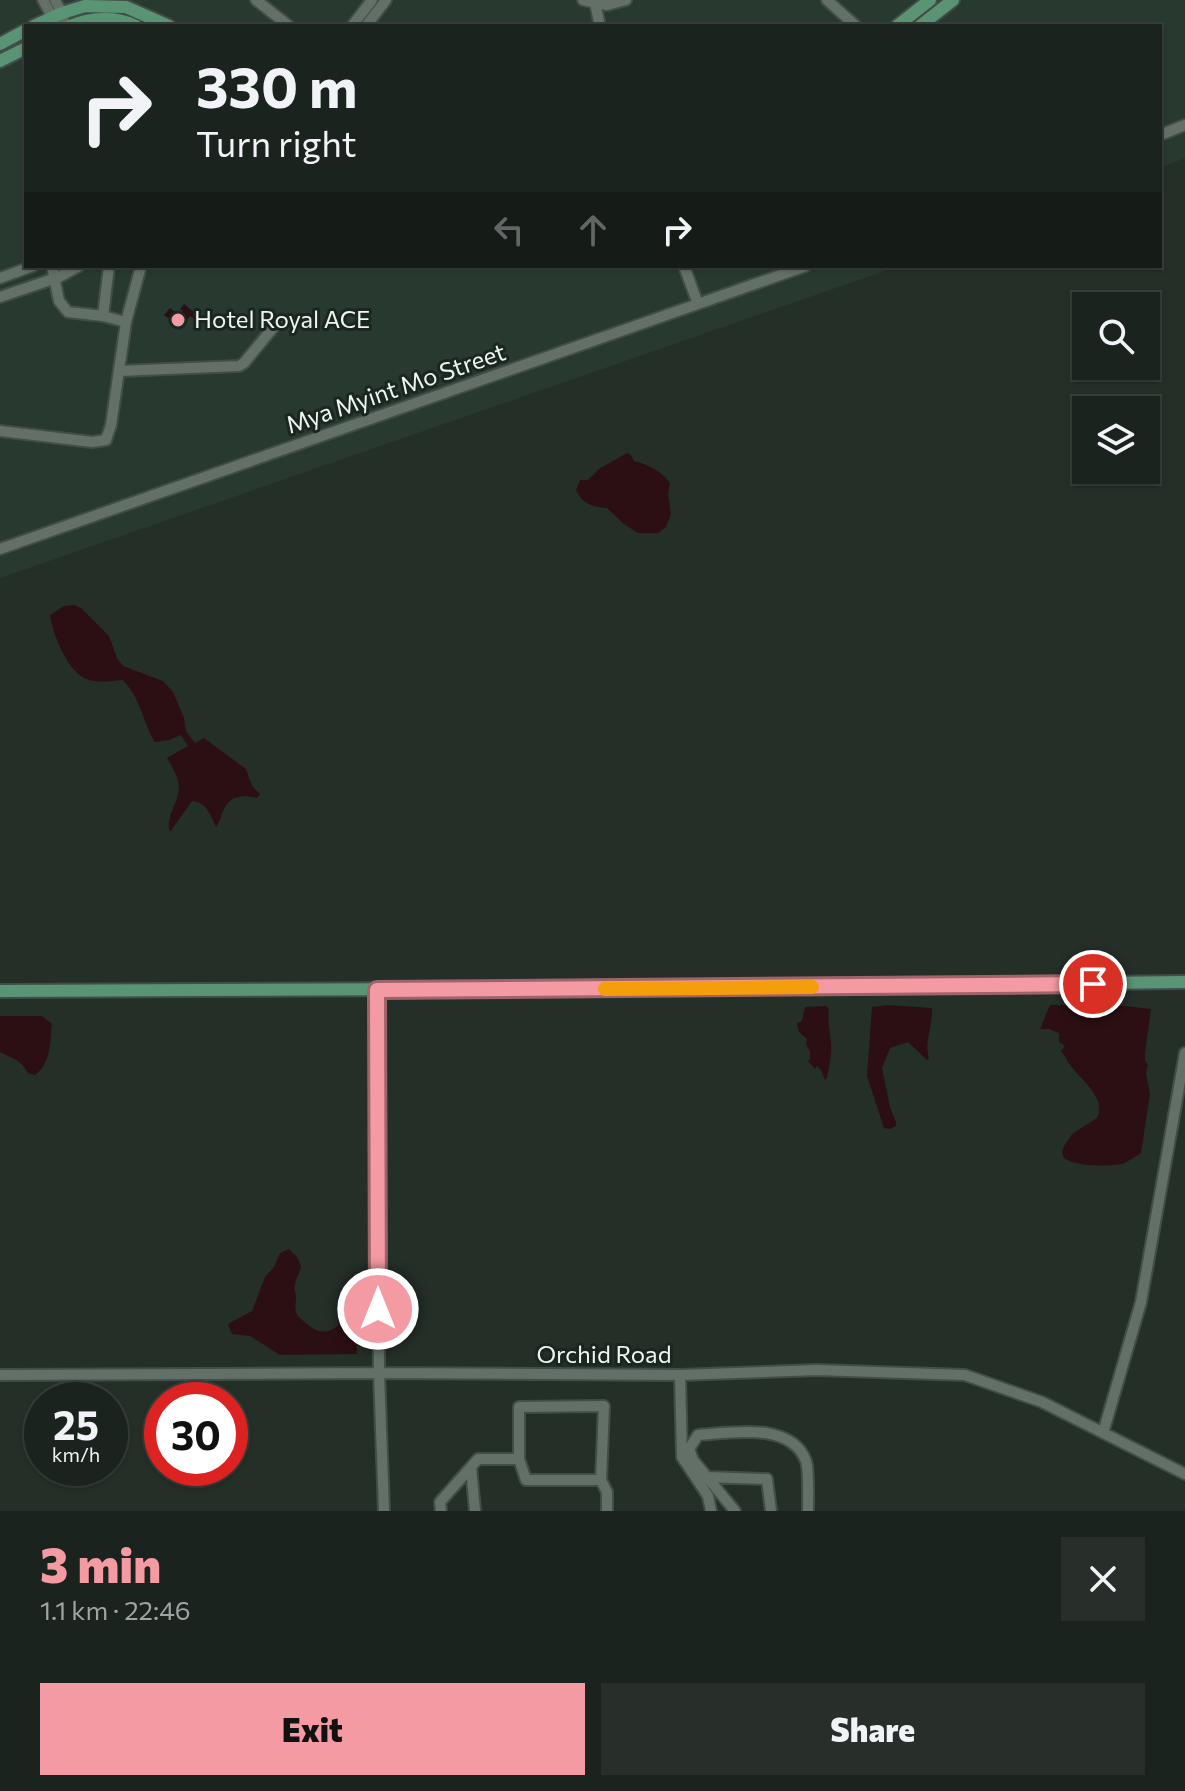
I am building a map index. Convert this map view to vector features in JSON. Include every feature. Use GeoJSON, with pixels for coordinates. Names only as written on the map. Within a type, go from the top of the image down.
{"type":"FeatureCollection","features":[{"type":"Feature","properties":{"kind":"main road"},"geometry":{"type":"LineString","coordinates":[[900,24],[930,0]]}},
{"type":"Feature","properties":{"kind":"main road"},"geometry":{"type":"LineString","coordinates":[[923,24],[953,0]]}},
{"type":"Feature","properties":{"kind":"main road"},"geometry":{"type":"LineString","coordinates":[[61,22],[85,6],[126,7],[164,24]]}},
{"type":"Feature","properties":{"kind":"main road"},"geometry":{"type":"LineString","coordinates":[[61,22],[123,20],[132,24]]}},
{"type":"Feature","properties":{"kind":"main road"},"geometry":{"type":"LineString","coordinates":[[0,44],[24,31]]}},
{"type":"Feature","properties":{"kind":"main road"},"geometry":{"type":"LineString","coordinates":[[0,61],[24,49]]}},
{"type":"Feature","properties":{"kind":"main road"},"geometry":{"type":"LineString","coordinates":[[0,991],[647,989],[1185,982]]}},
{"type":"Feature","properties":{"kind":"street"},"geometry":{"type":"LineString","coordinates":[[43,0],[61,22]]}},
{"type":"Feature","properties":{"kind":"street"},"geometry":{"type":"LineString","coordinates":[[55,0],[61,22]]}},
{"type":"Feature","properties":{"kind":"street"},"geometry":{"type":"LineString","coordinates":[[256,0],[286,24]]}},
{"type":"Feature","properties":{"kind":"street"},"geometry":{"type":"LineString","coordinates":[[365,21],[372,0]]}},
{"type":"Feature","properties":{"kind":"street"},"geometry":{"type":"LineString","coordinates":[[365,21],[386,0]]}},
{"type":"Feature","properties":{"kind":"street"},"geometry":{"type":"LineString","coordinates":[[583,0],[607,5],[626,0]]}},
{"type":"Feature","properties":{"kind":"street"},"geometry":{"type":"LineString","coordinates":[[827,0],[854,24]]}},
{"type":"Feature","properties":{"kind":"street"},"geometry":{"type":"LineString","coordinates":[[595,3],[600,24]]}},
{"type":"Feature","properties":{"kind":"street"},"geometry":{"type":"LineString","coordinates":[[1162,134],[1185,125]]}},
{"type":"Feature","properties":{"kind":"street"},"geometry":{"type":"LineString","coordinates":[[0,278],[28,268]]}},
{"type":"Feature","properties":{"kind":"street"},"geometry":{"type":"LineString","coordinates":[[52,268],[59,301],[68,312],[126,322]]}},
{"type":"Feature","properties":{"kind":"street"},"geometry":{"type":"LineString","coordinates":[[0,297],[54,279],[75,268]]}},
{"type":"Feature","properties":{"kind":"street"},"geometry":{"type":"LineString","coordinates":[[103,316],[109,268]]}},
{"type":"Feature","properties":{"kind":"street"},"geometry":{"type":"LineString","coordinates":[[0,431],[92,442],[106,440],[111,425],[126,322],[140,268]]}},
{"type":"Feature","properties":{"kind":"street"},"geometry":{"type":"LineString","coordinates":[[685,268],[698,304]]}},
{"type":"Feature","properties":{"kind":"street","name":"Mya Myint Mo Street"},"geometry":{"type":"LineString","coordinates":[[0,549],[800,268]]}},
{"type":"Feature","properties":{"kind":"street"},"geometry":{"type":"LineString","coordinates":[[119,371],[239,366],[276,324]]}},
{"type":"Feature","properties":{"kind":"street"},"geometry":{"type":"LineString","coordinates":[[377,990],[379,1373],[384,1511]]}},
{"type":"Feature","properties":{"kind":"street"},"geometry":{"type":"LineString","coordinates":[[1103,1433],[1141,1302],[1185,1053]]}},
{"type":"Feature","properties":{"kind":"street","name":"Orchid Road"},"geometry":{"type":"LineString","coordinates":[[0,1375],[680,1375],[817,1370],[965,1375],[1042,1402],[1185,1474]]}},
{"type":"Feature","properties":{"kind":"street"},"geometry":{"type":"LineString","coordinates":[[680,1375],[682,1457],[708,1496],[711,1511]]}},
{"type":"Feature","properties":{"kind":"street"},"geometry":{"type":"LineString","coordinates":[[601,1480],[526,1480],[519,1459],[519,1407],[604,1406],[601,1480],[607,1492],[607,1511]]}},
{"type":"Feature","properties":{"kind":"street"},"geometry":{"type":"LineString","coordinates":[[735,1511],[693,1460],[689,1449],[698,1435],[765,1432],[796,1445],[806,1461],[808,1511]]}},
{"type":"Feature","properties":{"kind":"street"},"geometry":{"type":"LineString","coordinates":[[441,1511],[440,1502],[478,1459],[519,1459]]}},
{"type":"Feature","properties":{"kind":"street"},"geometry":{"type":"LineString","coordinates":[[471,1467],[475,1511]]}},
{"type":"Feature","properties":{"kind":"street"},"geometry":{"type":"LineString","coordinates":[[707,1477],[767,1479],[771,1511]]}},
{"type":"Feature","properties":{"kind":"shaded area"},"geometry":{"type":"Polygon","coordinates":[[[0,0],[1185,0],[1185,158],[1162,167],[1162,24],[24,24],[24,268],[893,268],[0,578],[0,0]]]}},
{"type":"Feature","properties":{"kind":"shaded area"},"geometry":{"type":"Polygon","coordinates":[[[184,304],[196,314],[193,318],[190,316],[181,328],[164,315],[170,308],[179,315],[184,304]]]}},
{"type":"Feature","properties":{"kind":"shaded area"},"geometry":{"type":"Polygon","coordinates":[[[627,453],[634,461],[658,471],[670,483],[671,514],[666,527],[658,533],[638,533],[607,508],[585,502],[576,490],[580,480],[588,480],[599,469],[627,453]]]}},
{"type":"Feature","properties":{"kind":"shaded area"},"geometry":{"type":"Polygon","coordinates":[[[74,605],[109,636],[123,666],[163,681],[173,692],[186,731],[195,743],[204,738],[246,769],[252,786],[260,794],[257,798],[243,796],[231,800],[216,827],[205,807],[192,801],[170,832],[169,821],[179,788],[177,776],[167,758],[188,746],[181,735],[155,742],[137,701],[122,680],[93,681],[74,670],[58,643],[50,615],[64,606],[74,605]]]}},
{"type":"Feature","properties":{"kind":"shaded area"},"geometry":{"type":"Polygon","coordinates":[[[1050,1005],[1151,1009],[1145,1053],[1150,1094],[1141,1153],[1125,1163],[1082,1164],[1063,1156],[1064,1147],[1072,1134],[1097,1118],[1099,1110],[1095,1095],[1061,1051],[1065,1046],[1059,1042],[1059,1033],[1040,1029],[1050,1005]]]}},
{"type":"Feature","properties":{"kind":"shaded area"},"geometry":{"type":"Polygon","coordinates":[[[826,1006],[829,1009],[831,1048],[825,1080],[821,1070],[817,1066],[815,1069],[808,1061],[810,1052],[807,1039],[799,1032],[797,1023],[802,1021],[805,1007],[826,1006]]]}},
{"type":"Feature","properties":{"kind":"shaded area"},"geometry":{"type":"Polygon","coordinates":[[[872,1007],[932,1008],[929,1058],[927,1060],[908,1042],[890,1048],[882,1068],[896,1122],[896,1126],[890,1129],[884,1128],[867,1076],[872,1007]]]}},
{"type":"Feature","properties":{"kind":"shaded area"},"geometry":{"type":"Polygon","coordinates":[[[0,1016],[42,1016],[52,1024],[47,1059],[35,1075],[0,1052],[0,1016]]]}},
{"type":"Feature","properties":{"kind":"shaded area"},"geometry":{"type":"Polygon","coordinates":[[[289,1249],[301,1266],[294,1288],[298,1315],[312,1328],[325,1332],[335,1328],[347,1316],[356,1315],[357,1354],[280,1355],[250,1336],[232,1334],[228,1324],[252,1311],[265,1277],[280,1253],[289,1249]]]}},
{"type":"Feature","properties":{"kind":"slow traffic"},"geometry":{"type":"LineString","coordinates":[[605,989],[812,987]]}},
{"type":"Feature","properties":{"kind":"place","name":"Hotel Royal ACE"},"geometry":{"type":"Point","coordinates":[178,320]}},
{"type":"Feature","properties":{"kind":"route"},"geometry":{"type":"LineString","coordinates":[[378,1309],[377,990],[1093,984]]}}]}
